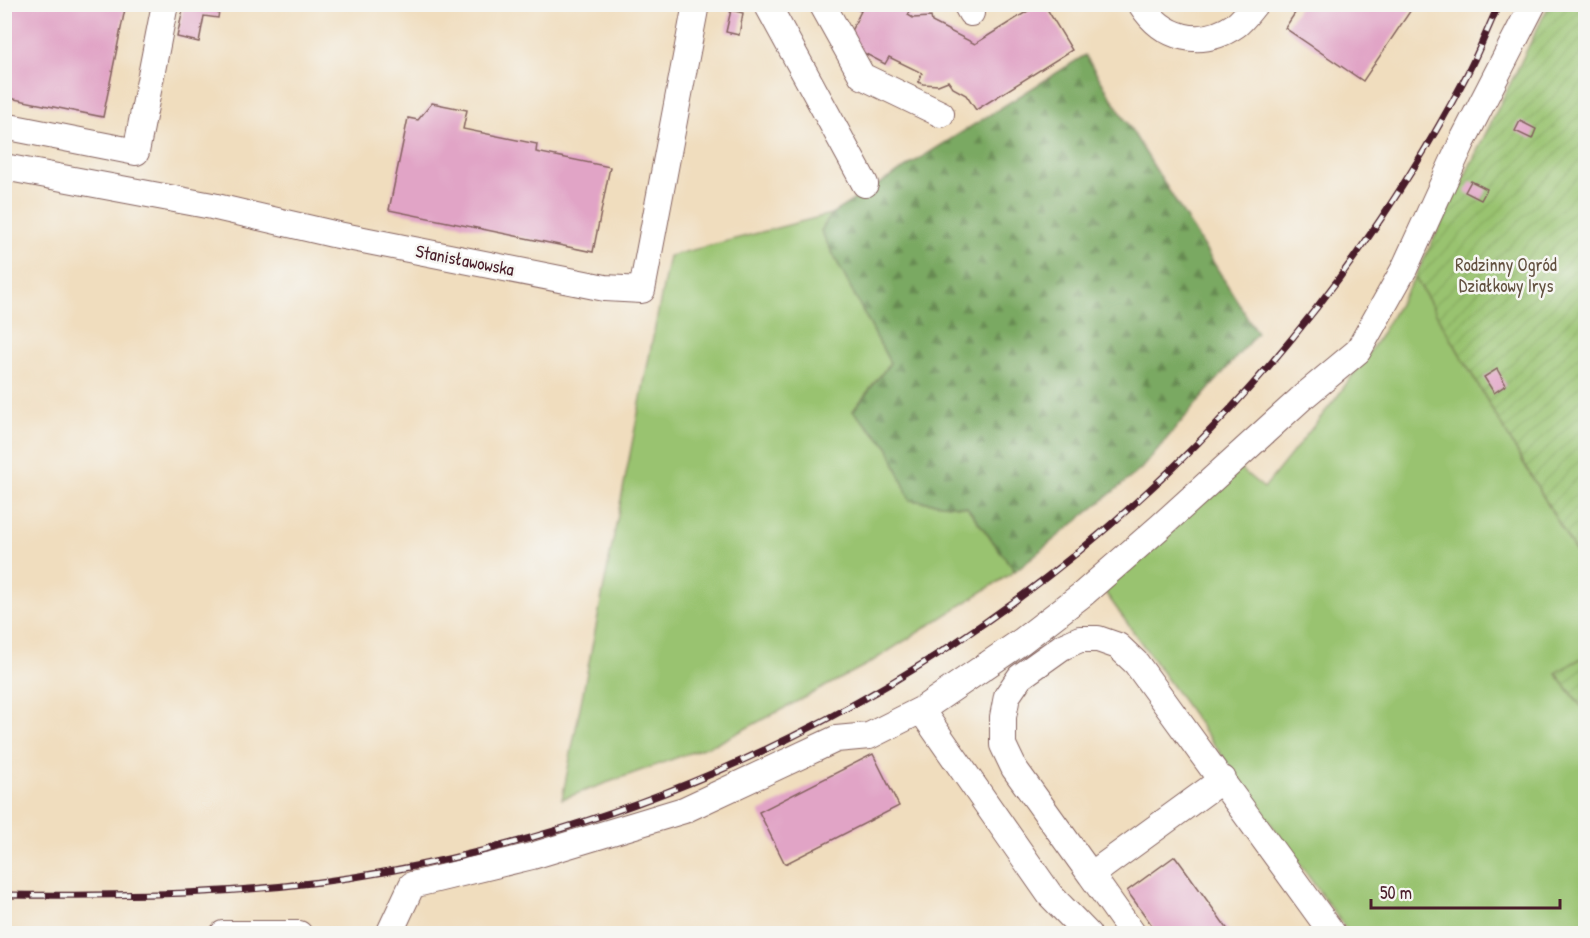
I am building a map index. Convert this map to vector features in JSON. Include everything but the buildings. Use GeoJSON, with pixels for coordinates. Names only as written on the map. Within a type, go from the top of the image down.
{"type":"FeatureCollection","features":[{"type":"Feature","properties":{"kind":"street"},"geometry":{"type":"LineString","coordinates":[[4,126],[136,152],[165,4]]}},
{"type":"Feature","properties":{"kind":"street","name":"Stanisławowska"},"geometry":{"type":"LineString","coordinates":[[4,167],[212,206],[333,234],[605,288],[642,290],[696,4]]}},
{"type":"Feature","properties":{"kind":"street"},"geometry":{"type":"LineString","coordinates":[[767,4],[865,184]]}},
{"type":"Feature","properties":{"kind":"street"},"geometry":{"type":"LineString","coordinates":[[822,4],[862,76],[941,114]]}},
{"type":"Feature","properties":{"kind":"street"},"geometry":{"type":"LineString","coordinates":[[1141,4],[1148,15],[1167,31],[1191,39],[1214,37],[1237,24],[1255,4]]}},
{"type":"Feature","properties":{"kind":"street"},"geometry":{"type":"LineString","coordinates":[[389,933],[412,885],[532,856],[684,810],[836,739],[869,736],[921,710],[1022,641],[1083,594],[1304,396],[1358,351],[1404,269],[1462,142],[1533,4]]}},
{"type":"Feature","properties":{"kind":"street"},"geometry":{"type":"LineString","coordinates":[[1133,933],[1014,768],[1003,745],[1003,717],[1007,696],[1020,677],[1062,646],[1080,639],[1098,639],[1118,646],[1136,663],[1223,779],[1333,933]]}},
{"type":"Feature","properties":{"kind":"street"},"geometry":{"type":"LineString","coordinates":[[921,710],[1050,895],[1083,932]]}},
{"type":"Feature","properties":{"kind":"street"},"geometry":{"type":"LineString","coordinates":[[1091,875],[1223,779]]}},
{"type":"Feature","properties":{"kind":"street"},"geometry":{"type":"LineString","coordinates":[[223,933],[299,933]]}},
{"type":"Feature","properties":{"kind":"green space","name":"Rodzinny Ogród Działkowy Irys"},"geometry":{"type":"Polygon","coordinates":[[[1549,5],[1585,5],[1585,568],[1415,277],[1549,5]]]}},
{"type":"Feature","properties":{"kind":"green space"},"geometry":{"type":"Polygon","coordinates":[[[1085,55],[1257,333],[1140,470],[1015,571],[967,507],[910,500],[888,447],[853,411],[890,363],[821,231],[831,214],[1085,55]]]}},
{"type":"Feature","properties":{"kind":"green space"},"geometry":{"type":"Polygon","coordinates":[[[831,214],[821,231],[890,363],[853,411],[888,447],[910,500],[967,507],[1015,571],[868,664],[720,742],[562,799],[669,256],[831,214]]]}},
{"type":"Feature","properties":{"kind":"green space"},"geometry":{"type":"Polygon","coordinates":[[[1415,277],[1585,568],[1585,656],[1556,674],[1585,711],[1585,933],[1349,933],[1102,588],[1238,467],[1264,488],[1337,397],[1377,341],[1415,277]]]}},
{"type":"Feature","properties":{"kind":"green space"},"geometry":{"type":"Polygon","coordinates":[[[1585,656],[1585,711],[1556,673],[1585,656]]]}},
{"type":"Feature","properties":{"kind":"railway"},"geometry":{"type":"LineString","coordinates":[[4,895],[100,895],[243,890],[337,880],[384,872],[555,831],[718,771],[872,694],[1015,601],[1147,492],[1267,368],[1373,231],[1464,80],[1499,4]]}}]}
